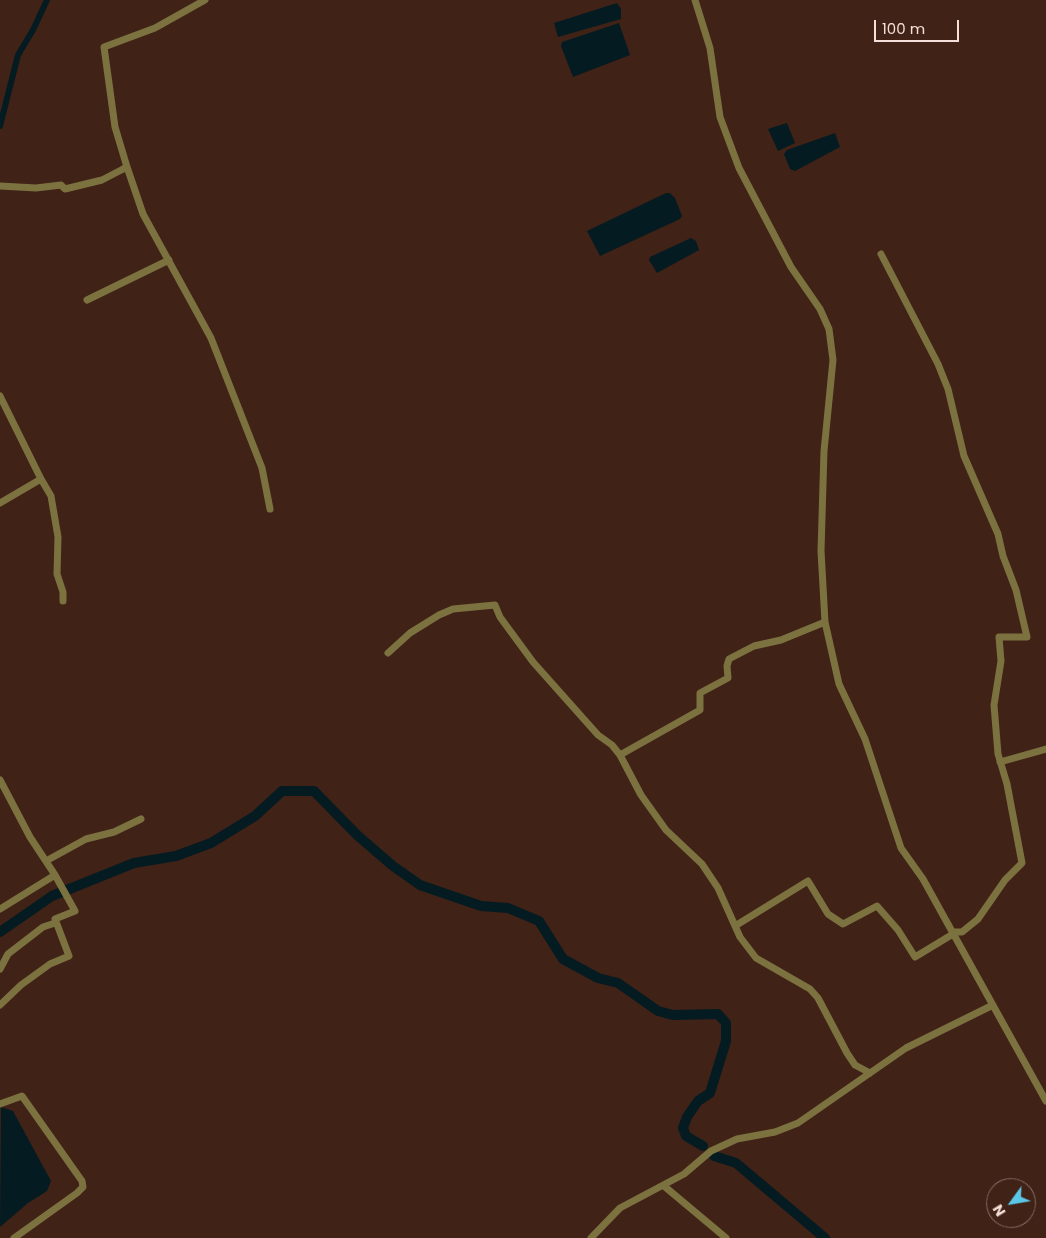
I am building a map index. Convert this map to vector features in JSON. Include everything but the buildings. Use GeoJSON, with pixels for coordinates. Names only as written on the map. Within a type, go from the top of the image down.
{"type":"FeatureCollection","features":[{"type":"Feature","properties":{"kind":"street"},"geometry":{"type":"LineString","coordinates":[[206,0],[155,28],[104,47],[115,127],[143,214],[214,347],[262,468],[270,509]]}},
{"type":"Feature","properties":{"kind":"street"},"geometry":{"type":"LineString","coordinates":[[695,0],[710,48],[720,117],[739,168],[791,267],[820,309],[829,329],[832,360],[824,451],[821,550],[825,622],[839,684],[865,739],[895,835],[901,848],[923,879],[1046,1101]]}},
{"type":"Feature","properties":{"kind":"street"},"geometry":{"type":"LineString","coordinates":[[0,186],[36,188],[93,183],[127,167]]}},
{"type":"Feature","properties":{"kind":"street"},"geometry":{"type":"LineString","coordinates":[[735,926],[808,881],[828,914],[843,924],[877,906],[898,930],[916,957],[952,932],[962,932],[978,919],[1005,880],[1022,863],[994,730],[994,713],[1001,661],[999,637],[1027,637],[1016,590],[1003,556],[998,534],[964,456],[948,389],[938,364],[881,254]]}},
{"type":"Feature","properties":{"kind":"street"},"geometry":{"type":"LineString","coordinates":[[87,300],[169,260]]}},
{"type":"Feature","properties":{"kind":"street"},"geometry":{"type":"LineString","coordinates":[[0,396],[51,496],[58,536],[57,574],[63,592],[63,601]]}},
{"type":"Feature","properties":{"kind":"street"},"geometry":{"type":"LineString","coordinates":[[0,503],[41,479]]}},
{"type":"Feature","properties":{"kind":"street"},"geometry":{"type":"LineString","coordinates":[[388,653],[410,633],[439,615],[459,608],[495,605],[500,617],[533,662],[592,729],[620,755],[641,795],[666,830],[702,864],[712,879],[740,937],[756,958],[810,989],[818,998],[855,1065],[870,1073]]}},
{"type":"Feature","properties":{"kind":"street"},"geometry":{"type":"LineString","coordinates":[[620,755],[700,710],[700,692],[728,678],[727,666],[729,659],[754,646],[781,640],[825,622]]}},
{"type":"Feature","properties":{"kind":"street"},"geometry":{"type":"LineString","coordinates":[[1000,762],[1046,749]]}},
{"type":"Feature","properties":{"kind":"street"},"geometry":{"type":"LineString","coordinates":[[0,780],[30,837],[55,875],[75,911],[55,919],[69,956],[50,964],[21,985],[0,1006]]}},
{"type":"Feature","properties":{"kind":"street"},"geometry":{"type":"LineString","coordinates":[[46,861],[86,839],[114,832],[141,819]]}},
{"type":"Feature","properties":{"kind":"street"},"geometry":{"type":"LineString","coordinates":[[0,909],[55,875]]}},
{"type":"Feature","properties":{"kind":"street"},"geometry":{"type":"LineString","coordinates":[[0,969],[8,954],[43,927],[56,923]]}},
{"type":"Feature","properties":{"kind":"street"},"geometry":{"type":"LineString","coordinates":[[591,1238],[620,1208],[684,1174],[712,1151],[728,1142],[775,1132],[798,1123],[906,1048],[993,1005]]}},
{"type":"Feature","properties":{"kind":"street"},"geometry":{"type":"LineString","coordinates":[[0,1104],[22,1096],[82,1181],[83,1187],[14,1238]]}},
{"type":"Feature","properties":{"kind":"street"},"geometry":{"type":"LineString","coordinates":[[664,1186],[726,1238]]}},
{"type":"Feature","properties":{"kind":"water"},"geometry":{"type":"Polygon","coordinates":[[[617,3],[621,9],[621,19],[558,37],[554,23],[617,3]]]}},
{"type":"Feature","properties":{"kind":"water"},"geometry":{"type":"Polygon","coordinates":[[[619,23],[630,55],[573,77],[561,46],[562,42],[619,23]]]}},
{"type":"Feature","properties":{"kind":"water"},"geometry":{"type":"Polygon","coordinates":[[[787,123],[795,143],[778,151],[768,129],[787,123]]]}},
{"type":"Feature","properties":{"kind":"water"},"geometry":{"type":"Polygon","coordinates":[[[835,133],[840,147],[795,171],[790,169],[784,154],[787,150],[835,133]]]}},
{"type":"Feature","properties":{"kind":"water"},"geometry":{"type":"Polygon","coordinates":[[[666,193],[670,193],[675,198],[682,216],[680,219],[600,256],[587,231],[666,193]]]}},
{"type":"Feature","properties":{"kind":"water"},"geometry":{"type":"Polygon","coordinates":[[[691,238],[696,241],[699,250],[657,273],[649,260],[650,257],[691,238]]]}},
{"type":"Feature","properties":{"kind":"water"},"geometry":{"type":"Polygon","coordinates":[[[1,1107],[13,1111],[51,1181],[47,1191],[28,1203],[0,1227],[1,1107]]]}},
{"type":"Feature","properties":{"kind":"waterway"},"geometry":{"type":"LineString","coordinates":[[0,126],[18,55],[33,30],[47,0]]}},
{"type":"Feature","properties":{"kind":"waterway"},"geometry":{"type":"LineString","coordinates":[[0,932],[52,896],[134,863],[176,856],[211,843],[255,816],[282,791],[314,791],[357,835],[393,866],[420,885],[481,906],[508,908],[539,921],[563,959],[598,978],[618,983],[658,1011],[673,1015],[718,1014],[726,1023],[726,1041],[710,1093],[698,1101],[687,1117],[683,1128],[686,1136],[703,1146]]}},
{"type":"Feature","properties":{"kind":"waterway"},"geometry":{"type":"LineString","coordinates":[[714,1156],[736,1163],[825,1238]]}}]}
